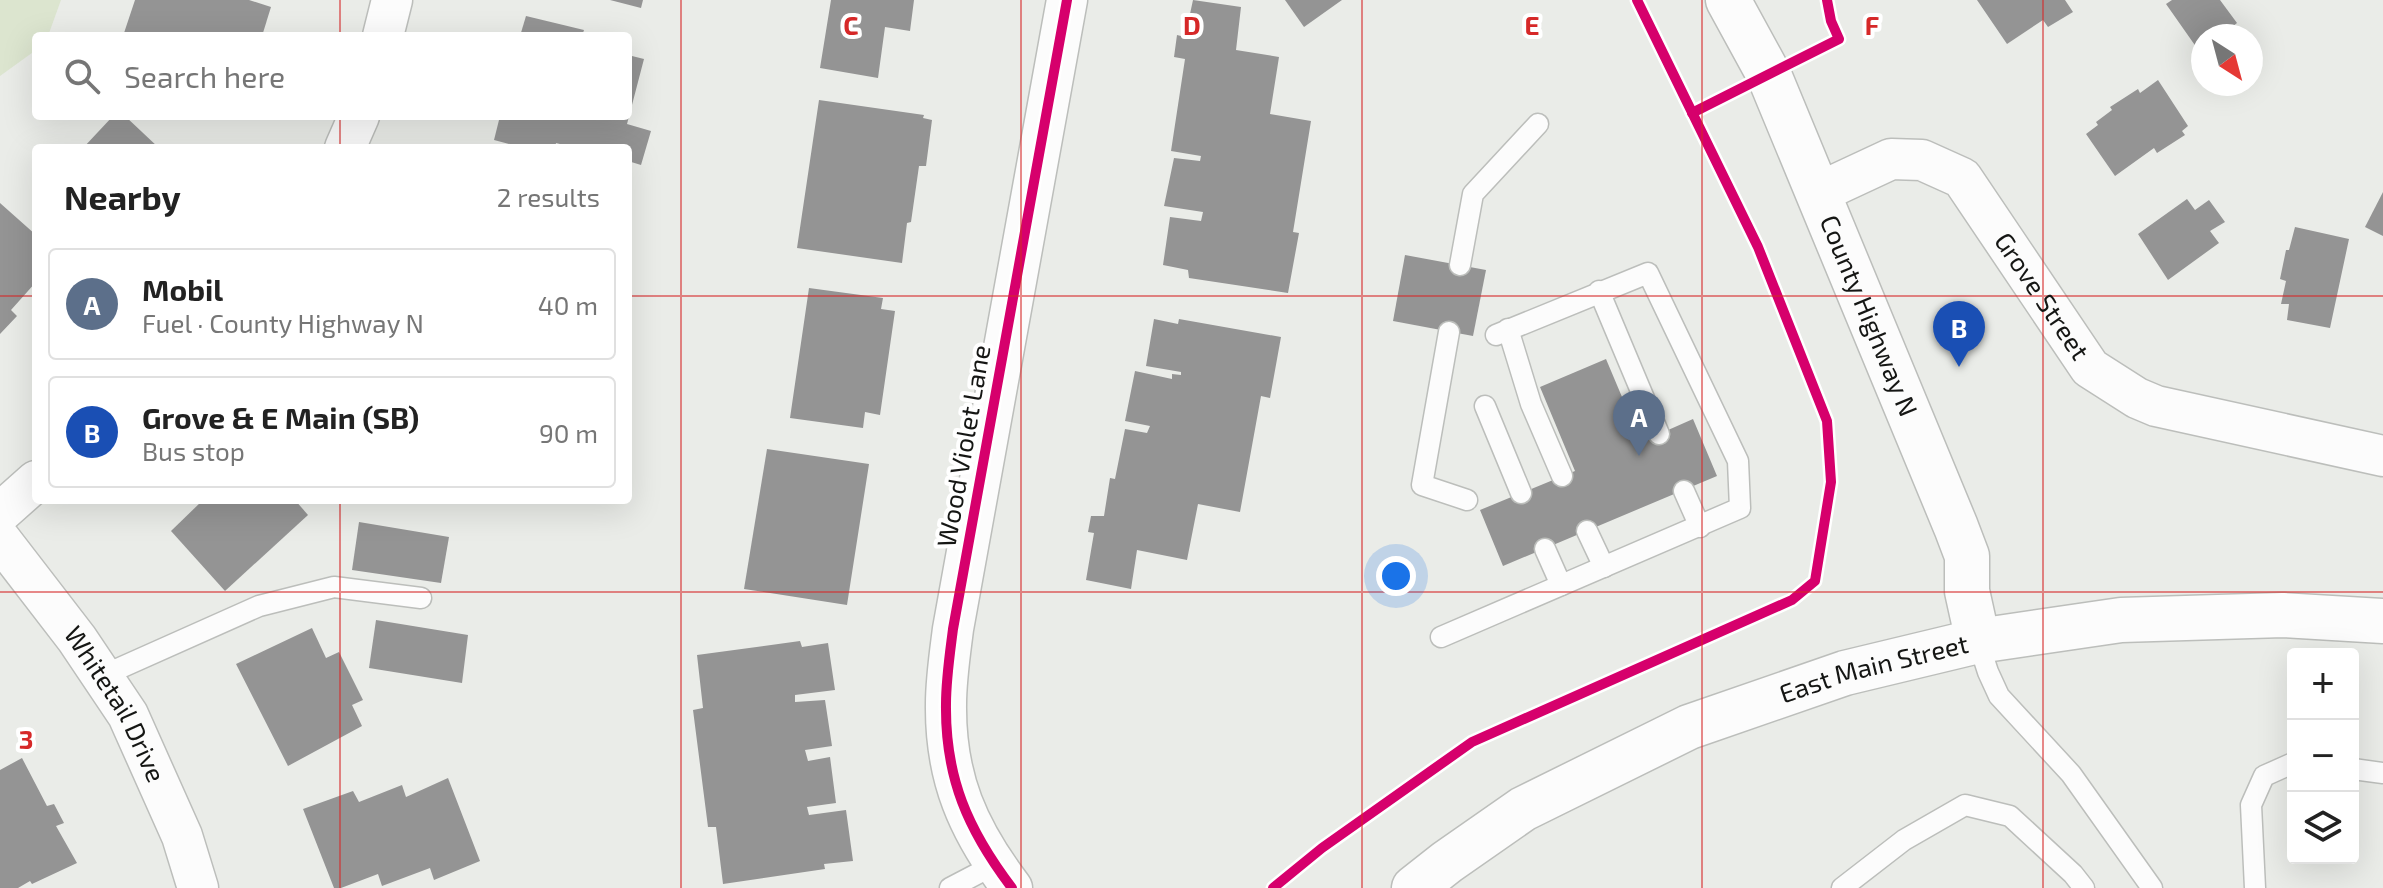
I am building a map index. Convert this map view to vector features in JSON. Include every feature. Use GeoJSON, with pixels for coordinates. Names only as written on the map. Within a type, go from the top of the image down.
{"type":"FeatureCollection","features":[{"type":"Feature","properties":{"kind":"main road","name":"County Highway N"},"geometry":{"type":"LineString","coordinates":[[1728,0],[1769,75],[1956,527],[1967,556],[1967,591],[1978,641]]}},
{"type":"Feature","properties":{"kind":"main road","name":"East Main Street"},"geometry":{"type":"LineString","coordinates":[[1414,888],[1523,809],[1689,727],[1845,673],[1978,641],[2121,620],[2283,615],[2383,621]]}},
{"type":"Feature","properties":{"kind":"street"},"geometry":{"type":"LineString","coordinates":[[384,32],[392,0]]}},
{"type":"Feature","properties":{"kind":"street","name":"Wood Violet Lane"},"geometry":{"type":"LineString","coordinates":[[1003,877],[983,849],[962,807],[953,773],[946,705],[953,629],[1067,0]]}},
{"type":"Feature","properties":{"kind":"street"},"geometry":{"type":"LineString","coordinates":[[347,144],[357,120]]}},
{"type":"Feature","properties":{"kind":"street","name":"Grove Street"},"geometry":{"type":"LineString","coordinates":[[1818,193],[1891,159],[1922,160],[1962,178],[2090,368],[2137,398],[2156,406],[2383,456]]}},
{"type":"Feature","properties":{"kind":"street"},"geometry":{"type":"LineString","coordinates":[[0,513],[32,485]]}},
{"type":"Feature","properties":{"kind":"street","name":"Whitetail Drive"},"geometry":{"type":"LineString","coordinates":[[0,539],[77,639],[128,715],[182,836],[198,888]]}},
{"type":"Feature","properties":{"kind":"lane"},"geometry":{"type":"LineString","coordinates":[[1460,265],[1473,194],[1538,124]]}},
{"type":"Feature","properties":{"kind":"lane"},"geometry":{"type":"LineString","coordinates":[[1441,637],[1740,508],[1738,461],[1648,273],[1502,332],[1562,476]]}},
{"type":"Feature","properties":{"kind":"lane"},"geometry":{"type":"LineString","coordinates":[[1599,291],[1659,434]]}},
{"type":"Feature","properties":{"kind":"lane"},"geometry":{"type":"LineString","coordinates":[[1449,332],[1422,485],[1467,500]]}},
{"type":"Feature","properties":{"kind":"lane"},"geometry":{"type":"LineString","coordinates":[[1485,406],[1521,493]]}},
{"type":"Feature","properties":{"kind":"lane"},"geometry":{"type":"LineString","coordinates":[[1684,491],[1700,527]]}},
{"type":"Feature","properties":{"kind":"lane"},"geometry":{"type":"LineString","coordinates":[[1587,531],[1604,567]]}},
{"type":"Feature","properties":{"kind":"lane"},"geometry":{"type":"LineString","coordinates":[[1545,549],[1561,585]]}},
{"type":"Feature","properties":{"kind":"lane"},"geometry":{"type":"LineString","coordinates":[[102,676],[259,606],[334,587],[421,598]]}},
{"type":"Feature","properties":{"kind":"lane"},"geometry":{"type":"LineString","coordinates":[[1978,641],[1999,696],[2071,774],[2152,888]]}},
{"type":"Feature","properties":{"kind":"lane"},"geometry":{"type":"LineString","coordinates":[[2255,888],[2251,805],[2264,776],[2287,766]]}},
{"type":"Feature","properties":{"kind":"lane"},"geometry":{"type":"LineString","coordinates":[[2359,770],[2383,773]]}},
{"type":"Feature","properties":{"kind":"lane"},"geometry":{"type":"LineString","coordinates":[[1842,888],[1904,840],[1965,805],[2010,816],[2084,888]]}},
{"type":"Feature","properties":{"kind":"lane"},"geometry":{"type":"LineString","coordinates":[[950,888],[1003,877]]}},
{"type":"Feature","properties":{"kind":"green space"},"geometry":{"type":"Polygon","coordinates":[[[0,0],[61,0],[49,32],[32,32],[32,53],[0,76],[0,0]]]}},
{"type":"Feature","properties":{"kind":"building"},"geometry":{"type":"Polygon","coordinates":[[[135,0],[249,0],[271,7],[263,32],[124,32],[135,0]]]}},
{"type":"Feature","properties":{"kind":"building"},"geometry":{"type":"Polygon","coordinates":[[[610,0],[643,0],[641,8],[610,0]]]}},
{"type":"Feature","properties":{"kind":"building"},"geometry":{"type":"Polygon","coordinates":[[[831,0],[914,0],[910,31],[885,27],[878,78],[820,68],[831,0]]]}},
{"type":"Feature","properties":{"kind":"building"},"geometry":{"type":"Polygon","coordinates":[[[1193,0],[1241,7],[1236,50],[1279,57],[1270,114],[1311,121],[1293,232],[1299,233],[1288,293],[1189,278],[1188,270],[1163,265],[1170,217],[1201,221],[1203,212],[1164,206],[1174,158],[1200,161],[1201,156],[1171,151],[1185,59],[1174,57],[1177,35],[1185,37],[1193,0]]]}},
{"type":"Feature","properties":{"kind":"building"},"geometry":{"type":"Polygon","coordinates":[[[1285,0],[1342,0],[1304,27],[1285,0]]]}},
{"type":"Feature","properties":{"kind":"building"},"geometry":{"type":"Polygon","coordinates":[[[1977,0],[2065,0],[2073,12],[2048,27],[2043,20],[2007,44],[1977,0]]]}},
{"type":"Feature","properties":{"kind":"building"},"geometry":{"type":"Polygon","coordinates":[[[2172,0],[2220,0],[2237,23],[2191,24],[2191,40],[2166,4],[2172,0]]]}},
{"type":"Feature","properties":{"kind":"building"},"geometry":{"type":"Polygon","coordinates":[[[526,16],[584,30],[583,32],[521,32],[526,16]]]}},
{"type":"Feature","properties":{"kind":"building"},"geometry":{"type":"Polygon","coordinates":[[[632,56],[644,59],[632,105],[632,56]]]}},
{"type":"Feature","properties":{"kind":"building"},"geometry":{"type":"Polygon","coordinates":[[[2158,80],[2188,126],[2182,131],[2185,135],[2157,153],[2154,148],[2115,176],[2086,134],[2112,110],[2110,107],[2138,89],[2140,93],[2158,80]]]}},
{"type":"Feature","properties":{"kind":"building"},"geometry":{"type":"Polygon","coordinates":[[[819,100],[924,115],[923,118],[932,120],[926,166],[919,166],[902,263],[797,248],[819,100]]]}},
{"type":"Feature","properties":{"kind":"building"},"geometry":{"type":"Polygon","coordinates":[[[109,120],[129,120],[155,144],[87,144],[109,120]]]}},
{"type":"Feature","properties":{"kind":"building"},"geometry":{"type":"Polygon","coordinates":[[[499,120],[628,120],[627,124],[651,131],[641,165],[632,162],[632,144],[510,144],[494,140],[499,120]]]}},
{"type":"Feature","properties":{"kind":"building"},"geometry":{"type":"Polygon","coordinates":[[[2383,192],[2383,236],[2365,227],[2383,192]]]}},
{"type":"Feature","properties":{"kind":"building"},"geometry":{"type":"Polygon","coordinates":[[[2187,199],[2195,210],[2209,200],[2225,222],[2210,231],[2219,243],[2168,280],[2138,234],[2187,199]]]}},
{"type":"Feature","properties":{"kind":"building"},"geometry":{"type":"Polygon","coordinates":[[[0,203],[32,231],[32,286],[11,310],[17,316],[0,334],[0,203]]]}},
{"type":"Feature","properties":{"kind":"building"},"geometry":{"type":"Polygon","coordinates":[[[2295,227],[2349,239],[2330,328],[2287,320],[2289,304],[2281,304],[2286,281],[2280,279],[2295,227]]]}},
{"type":"Feature","properties":{"kind":"building"},"geometry":{"type":"Polygon","coordinates":[[[1405,255],[1486,270],[1473,336],[1393,321],[1405,255]]]}},
{"type":"Feature","properties":{"kind":"building"},"geometry":{"type":"Polygon","coordinates":[[[809,288],[883,298],[881,309],[895,311],[880,415],[865,412],[863,428],[790,418],[809,288]]]}},
{"type":"Feature","properties":{"kind":"building"},"geometry":{"type":"Polygon","coordinates":[[[1154,319],[1178,324],[1179,319],[1281,337],[1270,398],[1261,396],[1240,512],[1198,504],[1187,560],[1137,550],[1131,589],[1086,580],[1094,533],[1088,532],[1091,516],[1104,516],[1110,478],[1115,479],[1125,429],[1147,433],[1150,426],[1125,421],[1135,371],[1172,379],[1172,374],[1181,375],[1181,372],[1146,366],[1154,319]]]}},
{"type":"Feature","properties":{"kind":"building"},"geometry":{"type":"Polygon","coordinates":[[[1606,359],[1641,442],[1693,419],[1717,476],[1503,566],[1480,510],[1575,471],[1540,387],[1606,359]]]}},
{"type":"Feature","properties":{"kind":"building"},"geometry":{"type":"Polygon","coordinates":[[[767,449],[869,464],[847,605],[744,589],[767,449]]]}},
{"type":"Feature","properties":{"kind":"building"},"geometry":{"type":"Polygon","coordinates":[[[199,504],[298,504],[308,515],[225,591],[171,531],[199,504]]]}},
{"type":"Feature","properties":{"kind":"building"},"geometry":{"type":"Polygon","coordinates":[[[359,522],[449,537],[441,583],[352,570],[359,522]]]}},
{"type":"Feature","properties":{"kind":"building"},"geometry":{"type":"Polygon","coordinates":[[[376,620],[468,635],[462,683],[369,668],[376,620]]]}},
{"type":"Feature","properties":{"kind":"building"},"geometry":{"type":"Polygon","coordinates":[[[312,628],[326,658],[339,652],[363,700],[352,705],[362,726],[288,766],[236,664],[312,628]]]}},
{"type":"Feature","properties":{"kind":"building"},"geometry":{"type":"Polygon","coordinates":[[[800,641],[802,647],[828,643],[835,690],[795,695],[795,702],[825,700],[832,746],[805,750],[808,761],[830,757],[836,803],[807,807],[809,815],[846,810],[853,861],[824,864],[825,869],[723,884],[716,827],[708,827],[693,710],[703,708],[697,655],[800,641]]]}},
{"type":"Feature","properties":{"kind":"building"},"geometry":{"type":"Polygon","coordinates":[[[22,758],[47,806],[54,804],[64,823],[56,826],[77,863],[32,884],[30,881],[18,888],[0,888],[0,770],[22,758]]]}},
{"type":"Feature","properties":{"kind":"building"},"geometry":{"type":"Polygon","coordinates":[[[448,778],[480,861],[434,880],[430,868],[382,886],[378,874],[334,888],[303,809],[353,791],[359,802],[402,785],[406,797],[448,778]]]}},
{"type":"Feature","properties":{"kind":"cycle path"},"geometry":{"type":"LineString","coordinates":[[1012,888],[983,845],[962,802],[950,756],[947,685],[953,629],[1067,0]]}},
{"type":"Feature","properties":{"kind":"cycle path"},"geometry":{"type":"LineString","coordinates":[[1273,888],[1322,848],[1472,742],[1792,600],[1815,581],[1831,482],[1827,421],[1758,247],[1637,0]]}},
{"type":"Feature","properties":{"kind":"cycle path"},"geometry":{"type":"LineString","coordinates":[[1692,113],[1839,39],[1827,0]]}},
{"type":"Feature","properties":{"kind":"place","name":"Grove & E Main (SB)"},"geometry":{"type":"Point","coordinates":[1959,367]}},
{"type":"Feature","properties":{"kind":"place","name":"Mobil"},"geometry":{"type":"Point","coordinates":[1639,456]}}]}
